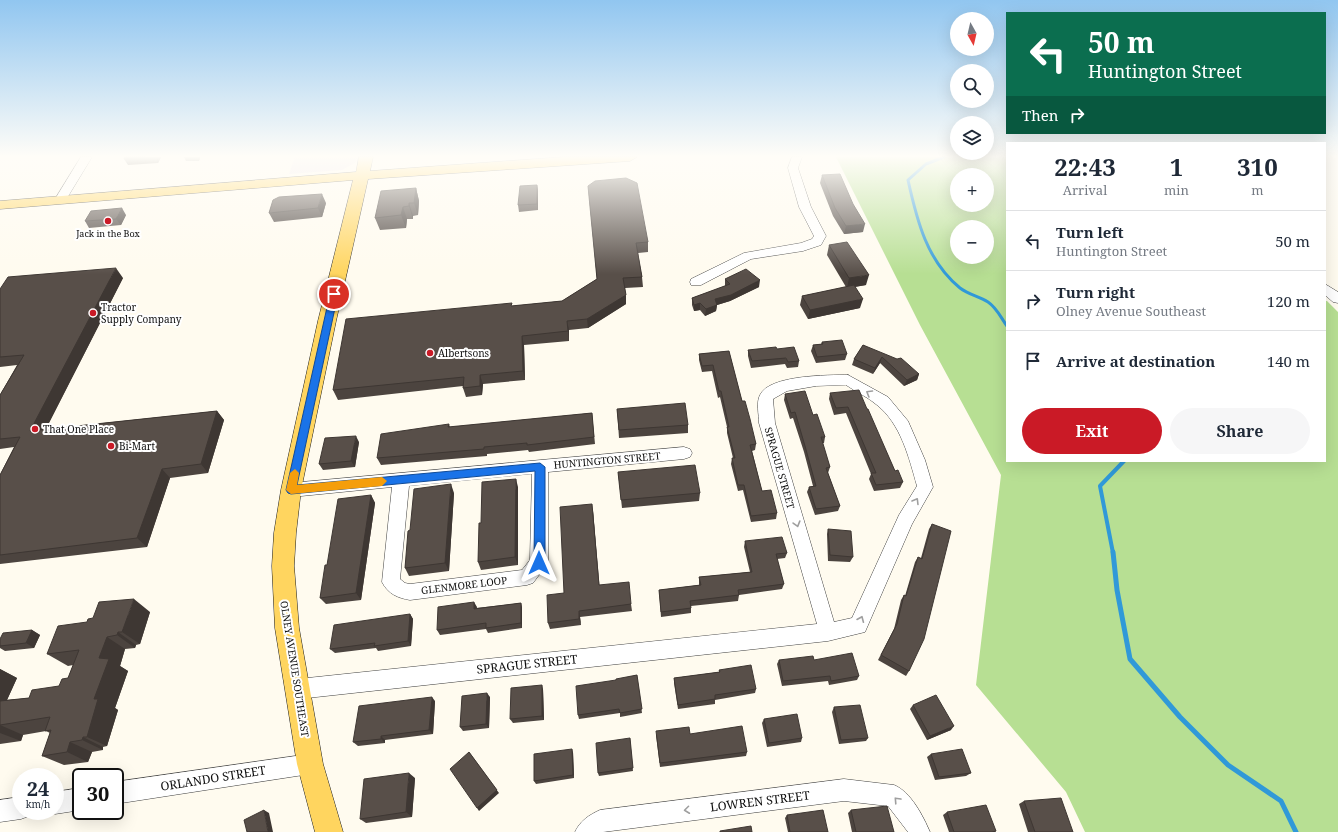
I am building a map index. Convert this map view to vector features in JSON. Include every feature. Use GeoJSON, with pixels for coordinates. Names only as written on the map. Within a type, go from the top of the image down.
{"type":"FeatureCollection","features":[{"type":"Feature","properties":{"kind":"main road"},"geometry":{"type":"LineString","coordinates":[[0,205],[123,196]]}},
{"type":"Feature","properties":{"kind":"main road","name":"OLNEY AVENUE SOUTHEAST"},"geometry":{"type":"LineString","coordinates":[[329,832],[310,764],[287,628],[284,580],[285,534],[291,490],[327,321],[358,196]]}},
{"type":"Feature","properties":{"kind":"street"},"geometry":{"type":"LineString","coordinates":[[60,201],[63,196]]}},
{"type":"Feature","properties":{"kind":"street"},"geometry":{"type":"LineString","coordinates":[[696,282],[748,256],[803,247],[817,242],[820,236],[805,207],[802,196]]}},
{"type":"Feature","properties":{"kind":"street"},"geometry":{"type":"LineString","coordinates":[[1326,289],[1338,299]]}},
{"type":"Feature","properties":{"kind":"street","name":"SPRAGUE STREET"},"geometry":{"type":"LineString","coordinates":[[298,689],[828,632],[858,626],[905,520],[925,487],[917,460],[903,425],[883,401],[848,380],[816,380],[783,386],[766,397],[768,423],[828,632]]}},
{"type":"Feature","properties":{"kind":"street","name":"HUNTINGTON STREET"},"geometry":{"type":"LineString","coordinates":[[291,490],[684,453]]}},
{"type":"Feature","properties":{"kind":"street","name":"GLENMORE LOOP"},"geometry":{"type":"LineString","coordinates":[[401,480],[391,582],[400,590],[410,592],[527,577],[539,563],[540,467]]}},
{"type":"Feature","properties":{"kind":"street","name":"ORLANDO STREET"},"geometry":{"type":"LineString","coordinates":[[124,792],[310,764]]}},
{"type":"Feature","properties":{"kind":"street","name":"LOWREN STREET"},"geometry":{"type":"LineString","coordinates":[[586,832],[600,821],[844,790],[894,796],[916,825],[919,832]]}},
{"type":"Feature","properties":{"kind":"street"},"geometry":{"type":"LineString","coordinates":[[0,811],[12,809]]}},
{"type":"Feature","properties":{"kind":"green space"},"geometry":{"type":"Polygon","coordinates":[[[855,196],[950,196],[950,212],[994,212],[994,196],[1006,196],[1006,462],[1326,462],[1327,301],[1338,312],[1338,832],[1085,832],[1066,792],[976,685],[1001,475],[920,325],[855,196]]]}},
{"type":"Feature","properties":{"kind":"building"},"geometry":{"type":"Polygon","coordinates":[[[321,196],[318,208],[269,213],[273,200],[279,197],[321,196]]]}},
{"type":"Feature","properties":{"kind":"building"},"geometry":{"type":"Polygon","coordinates":[[[380,196],[415,196],[414,203],[409,203],[409,206],[403,207],[401,215],[375,218],[380,196]]]}},
{"type":"Feature","properties":{"kind":"building"},"geometry":{"type":"Polygon","coordinates":[[[519,196],[537,196],[537,204],[518,205],[519,196]]]}},
{"type":"Feature","properties":{"kind":"building"},"geometry":{"type":"Polygon","coordinates":[[[589,196],[639,196],[648,242],[636,243],[642,277],[623,278],[626,295],[587,319],[567,321],[568,331],[522,336],[523,371],[480,375],[480,386],[463,388],[464,377],[333,390],[346,319],[512,303],[511,306],[562,301],[597,279],[589,196]]]}},
{"type":"Feature","properties":{"kind":"building"},"geometry":{"type":"Polygon","coordinates":[[[830,196],[849,196],[865,224],[846,226],[835,208],[830,196]]]}},
{"type":"Feature","properties":{"kind":"building"},"geometry":{"type":"Polygon","coordinates":[[[122,208],[116,219],[85,221],[91,211],[122,208]]]}},
{"type":"Feature","properties":{"kind":"building"},"geometry":{"type":"Polygon","coordinates":[[[847,242],[869,275],[849,278],[829,245],[847,242]]]}},
{"type":"Feature","properties":{"kind":"building"},"geometry":{"type":"Polygon","coordinates":[[[116,268],[30,431],[217,411],[201,464],[162,469],[137,538],[0,555],[0,475],[20,437],[0,439],[0,395],[24,355],[0,357],[0,289],[8,277],[116,268]]]}},
{"type":"Feature","properties":{"kind":"building"},"geometry":{"type":"Polygon","coordinates":[[[746,269],[760,280],[731,295],[715,299],[717,305],[706,309],[700,303],[694,305],[692,298],[730,284],[725,279],[746,269]]]}},
{"type":"Feature","properties":{"kind":"building"},"geometry":{"type":"Polygon","coordinates":[[[854,285],[863,299],[810,310],[802,296],[854,285]]]}},
{"type":"Feature","properties":{"kind":"building"},"geometry":{"type":"Polygon","coordinates":[[[842,340],[847,354],[817,357],[813,345],[823,344],[822,342],[842,340]]]}},
{"type":"Feature","properties":{"kind":"building"},"geometry":{"type":"Polygon","coordinates":[[[863,345],[897,359],[901,358],[919,374],[907,380],[882,357],[875,368],[854,359],[863,345]]]}},
{"type":"Feature","properties":{"kind":"building"},"geometry":{"type":"Polygon","coordinates":[[[776,347],[777,349],[794,347],[799,361],[788,362],[786,358],[752,361],[748,350],[776,347]]]}},
{"type":"Feature","properties":{"kind":"building"},"geometry":{"type":"Polygon","coordinates":[[[729,351],[742,401],[745,401],[756,444],[750,445],[762,491],[771,490],[777,513],[751,516],[744,485],[738,485],[732,458],[735,458],[727,427],[729,427],[721,391],[719,391],[713,365],[702,366],[699,354],[729,351]]]}},
{"type":"Feature","properties":{"kind":"building"},"geometry":{"type":"Polygon","coordinates":[[[859,390],[895,471],[898,470],[903,482],[876,485],[871,473],[876,473],[848,407],[836,408],[830,393],[859,390]]]}},
{"type":"Feature","properties":{"kind":"building"},"geometry":{"type":"Polygon","coordinates":[[[805,391],[813,415],[817,414],[825,437],[821,437],[830,467],[826,468],[840,506],[816,509],[809,487],[816,486],[795,412],[791,413],[785,394],[805,391]]]}},
{"type":"Feature","properties":{"kind":"building"},"geometry":{"type":"Polygon","coordinates":[[[685,403],[688,425],[619,430],[617,409],[685,403]]]}},
{"type":"Feature","properties":{"kind":"building"},"geometry":{"type":"Polygon","coordinates":[[[592,413],[594,437],[527,445],[527,443],[484,447],[484,449],[377,458],[381,434],[449,424],[448,427],[592,413]]]}},
{"type":"Feature","properties":{"kind":"building"},"geometry":{"type":"Polygon","coordinates":[[[356,436],[351,461],[319,464],[325,438],[356,436]]]}},
{"type":"Feature","properties":{"kind":"building"},"geometry":{"type":"Polygon","coordinates":[[[695,465],[700,493],[621,500],[618,472],[695,465]]]}},
{"type":"Feature","properties":{"kind":"building"},"geometry":{"type":"Polygon","coordinates":[[[516,479],[515,557],[478,562],[482,482],[516,479]]]}},
{"type":"Feature","properties":{"kind":"building"},"geometry":{"type":"Polygon","coordinates":[[[451,484],[445,563],[405,568],[408,531],[410,530],[414,489],[451,484]]]}},
{"type":"Feature","properties":{"kind":"building"},"geometry":{"type":"Polygon","coordinates":[[[371,495],[356,593],[320,598],[338,499],[371,495]]]}},
{"type":"Feature","properties":{"kind":"building"},"geometry":{"type":"Polygon","coordinates":[[[592,504],[599,585],[629,582],[631,604],[579,611],[579,619],[548,623],[547,595],[564,593],[560,507],[592,504]]]}},
{"type":"Feature","properties":{"kind":"building"},"geometry":{"type":"Polygon","coordinates":[[[932,524],[951,531],[924,639],[909,671],[881,655],[897,624],[904,595],[906,596],[918,557],[922,559],[932,524]]]}},
{"type":"Feature","properties":{"kind":"building"},"geometry":{"type":"Polygon","coordinates":[[[828,529],[851,531],[853,557],[830,555],[828,529]]]}},
{"type":"Feature","properties":{"kind":"building"},"geometry":{"type":"Polygon","coordinates":[[[782,537],[787,553],[776,554],[784,584],[738,590],[739,595],[690,601],[691,608],[661,612],[659,590],[701,585],[699,577],[752,572],[745,541],[782,537]]]}},
{"type":"Feature","properties":{"kind":"building"},"geometry":{"type":"Polygon","coordinates":[[[134,599],[122,632],[118,632],[117,635],[107,637],[99,658],[109,659],[94,699],[98,699],[87,737],[83,737],[82,740],[70,742],[67,752],[42,756],[51,730],[45,731],[50,717],[0,725],[0,701],[29,698],[32,690],[59,686],[62,679],[68,678],[79,650],[47,654],[58,626],[87,622],[88,619],[93,618],[99,602],[134,599]]]}},
{"type":"Feature","properties":{"kind":"building"},"geometry":{"type":"Polygon","coordinates":[[[474,602],[474,609],[521,603],[521,623],[486,628],[486,623],[437,630],[438,607],[474,602]]]}},
{"type":"Feature","properties":{"kind":"building"},"geometry":{"type":"Polygon","coordinates":[[[410,614],[408,641],[374,646],[375,643],[330,649],[334,625],[410,614]]]}},
{"type":"Feature","properties":{"kind":"building"},"geometry":{"type":"Polygon","coordinates":[[[32,630],[26,643],[0,646],[0,639],[3,633],[32,630]]]}},
{"type":"Feature","properties":{"kind":"building"},"geometry":{"type":"Polygon","coordinates":[[[852,653],[859,676],[831,681],[830,676],[783,681],[779,660],[813,656],[814,660],[852,653]]]}},
{"type":"Feature","properties":{"kind":"building"},"geometry":{"type":"Polygon","coordinates":[[[751,665],[756,689],[715,695],[715,699],[678,705],[674,678],[720,672],[719,670],[751,665]]]}},
{"type":"Feature","properties":{"kind":"building"},"geometry":{"type":"Polygon","coordinates":[[[637,675],[642,709],[620,713],[619,709],[578,715],[576,686],[637,675]]]}},
{"type":"Feature","properties":{"kind":"building"},"geometry":{"type":"Polygon","coordinates":[[[542,685],[542,716],[510,719],[511,688],[542,685]]]}},
{"type":"Feature","properties":{"kind":"building"},"geometry":{"type":"Polygon","coordinates":[[[487,693],[486,724],[460,727],[462,696],[487,693]]]}},
{"type":"Feature","properties":{"kind":"building"},"geometry":{"type":"Polygon","coordinates":[[[936,695],[954,726],[930,736],[913,705],[936,695]]]}},
{"type":"Feature","properties":{"kind":"building"},"geometry":{"type":"Polygon","coordinates":[[[432,697],[429,730],[381,736],[381,739],[353,742],[359,706],[432,697]]]}},
{"type":"Feature","properties":{"kind":"building"},"geometry":{"type":"Polygon","coordinates":[[[860,705],[868,738],[841,740],[834,707],[860,705]]]}},
{"type":"Feature","properties":{"kind":"building"},"geometry":{"type":"Polygon","coordinates":[[[797,714],[802,738],[769,743],[764,719],[797,714]]]}},
{"type":"Feature","properties":{"kind":"building"},"geometry":{"type":"Polygon","coordinates":[[[742,726],[747,752],[660,763],[656,731],[689,727],[690,734],[742,726]]]}},
{"type":"Feature","properties":{"kind":"building"},"geometry":{"type":"Polygon","coordinates":[[[630,738],[633,768],[598,773],[596,743],[630,738]]]}},
{"type":"Feature","properties":{"kind":"building"},"geometry":{"type":"Polygon","coordinates":[[[572,749],[573,775],[534,781],[534,754],[572,749]]]}},
{"type":"Feature","properties":{"kind":"building"},"geometry":{"type":"Polygon","coordinates":[[[962,749],[971,773],[939,777],[931,754],[962,749]]]}},
{"type":"Feature","properties":{"kind":"building"},"geometry":{"type":"Polygon","coordinates":[[[469,752],[497,790],[477,808],[450,769],[469,752]]]}},
{"type":"Feature","properties":{"kind":"building"},"geometry":{"type":"Polygon","coordinates":[[[409,773],[406,812],[360,819],[364,779],[409,773]]]}},
{"type":"Feature","properties":{"kind":"building"},"geometry":{"type":"Polygon","coordinates":[[[1061,798],[1073,832],[1035,832],[1024,801],[1061,798]]]}},
{"type":"Feature","properties":{"kind":"building"},"geometry":{"type":"Polygon","coordinates":[[[986,805],[996,831],[954,832],[947,812],[986,805]]]}},
{"type":"Feature","properties":{"kind":"building"},"geometry":{"type":"Polygon","coordinates":[[[887,806],[894,832],[856,832],[851,810],[887,806]]]}},
{"type":"Feature","properties":{"kind":"building"},"geometry":{"type":"Polygon","coordinates":[[[264,810],[268,832],[247,832],[244,820],[264,810]]]}},
{"type":"Feature","properties":{"kind":"building"},"geometry":{"type":"Polygon","coordinates":[[[823,810],[828,832],[790,832],[787,815],[823,810]]]}},
{"type":"Feature","properties":{"kind":"building"},"geometry":{"type":"Polygon","coordinates":[[[751,826],[752,832],[720,832],[720,831],[751,826]]]}},
{"type":"Feature","properties":{"kind":"waterway"},"geometry":{"type":"LineString","coordinates":[[912,196],[925,239],[939,266],[960,288],[991,304],[1006,325]]}},
{"type":"Feature","properties":{"kind":"waterway"},"geometry":{"type":"LineString","coordinates":[[1113,553],[1100,486],[1123,462]]}},
{"type":"Feature","properties":{"kind":"waterway"},"geometry":{"type":"LineString","coordinates":[[1113,552],[1117,590],[1130,659],[1180,717],[1228,765],[1281,801],[1296,832]]}},
{"type":"Feature","properties":{"kind":"slow traffic"},"geometry":{"type":"LineString","coordinates":[[295,473],[291,490],[382,481]]}},
{"type":"Feature","properties":{"kind":"place","name":"Jack in the Box"},"geometry":{"type":"Point","coordinates":[108,221]}},
{"type":"Feature","properties":{"kind":"place","name":"Tractor Supply Company"},"geometry":{"type":"Point","coordinates":[93,313]}},
{"type":"Feature","properties":{"kind":"place","name":"Albertsons"},"geometry":{"type":"Point","coordinates":[430,353]}},
{"type":"Feature","properties":{"kind":"place","name":"That One Place"},"geometry":{"type":"Point","coordinates":[35,429]}},
{"type":"Feature","properties":{"kind":"place","name":"Bi-Mart"},"geometry":{"type":"Point","coordinates":[111,446]}},
{"type":"Feature","properties":{"kind":"route"},"geometry":{"type":"LineString","coordinates":[[334,294],[291,490],[540,467],[539,563]]}}]}
